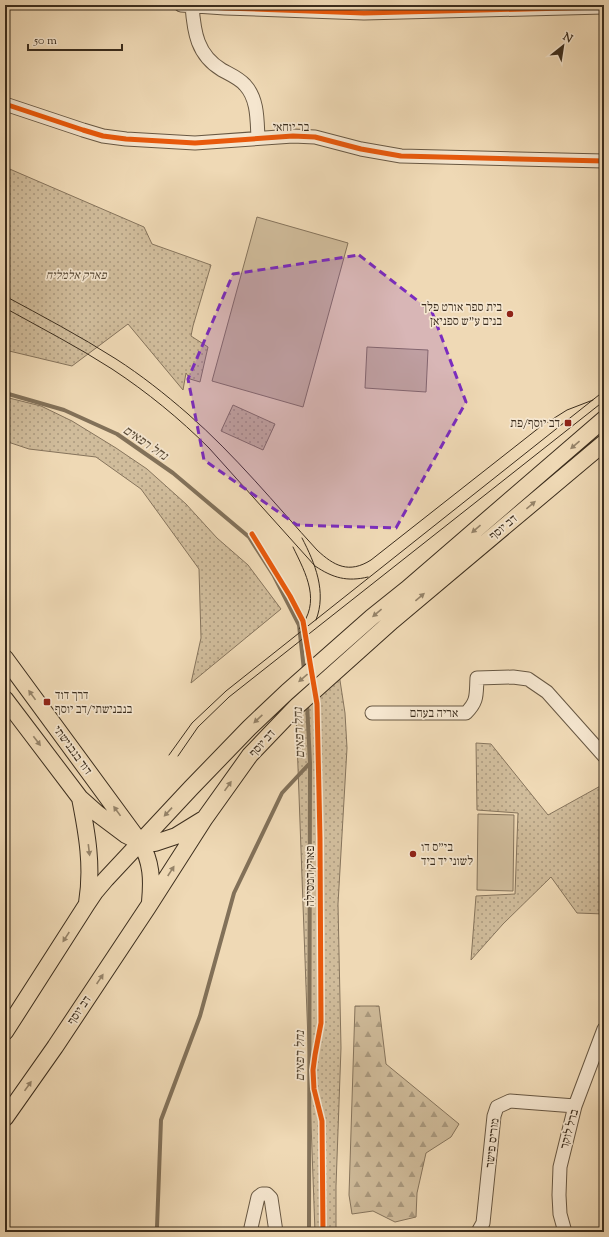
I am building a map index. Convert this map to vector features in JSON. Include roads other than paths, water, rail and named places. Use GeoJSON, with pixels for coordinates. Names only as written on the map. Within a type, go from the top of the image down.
{"type":"FeatureCollection","features":[{"type":"Feature","properties":{"kind":"main road","name":"דב יוסף"},"geometry":{"type":"LineString","coordinates":[[6,1029],[87,904],[106,879],[249,728],[287,692],[604,419]]}},
{"type":"Feature","properties":{"kind":"main road","name":"דב יוסף"},"geometry":{"type":"LineString","coordinates":[[5,1118],[55,1047],[205,818],[250,755],[296,706],[349,659],[404,611],[604,444]]}},
{"type":"Feature","properties":{"kind":"main road","name":"דוד בנבנישתי"},"geometry":{"type":"LineString","coordinates":[[5,658],[140,842],[150,865],[150,904]]}},
{"type":"Feature","properties":{"kind":"main road","name":"דוד בנבנישתי"},"geometry":{"type":"LineString","coordinates":[[5,699],[80,798],[117,829],[131,838],[140,842],[155,843],[184,832],[205,818]]}},
{"type":"Feature","properties":{"kind":"main road"},"geometry":{"type":"LineString","coordinates":[[80,798],[90,861],[90,887],[87,904]]}},
{"type":"Feature","properties":{"kind":"street"},"geometry":{"type":"LineString","coordinates":[[187,5],[226,8],[364,13],[604,7]]}},
{"type":"Feature","properties":{"kind":"street","name":"בר יוחאי"},"geometry":{"type":"LineString","coordinates":[[187,5],[200,48],[209,61],[244,84],[252,95],[256,108],[258,138]]}},
{"type":"Feature","properties":{"kind":"street","name":"בר יוחאי"},"geometry":{"type":"LineString","coordinates":[[5,104],[96,134],[126,139],[195,143],[293,136],[315,137],[361,149],[401,156],[604,161]]}},
{"type":"Feature","properties":{"kind":"street","name":"אריה בעהם"},"geometry":{"type":"LineString","coordinates":[[372,713],[466,713],[473,706],[476,698],[477,678],[512,677],[528,680],[546,692],[604,756]]}},
{"type":"Feature","properties":{"kind":"street","name":"ברל לוקר"},"geometry":{"type":"LineString","coordinates":[[565,1232],[560,1214],[560,1167],[575,1106],[604,1029]]}},
{"type":"Feature","properties":{"kind":"street","name":"מוריס פישר"},"geometry":{"type":"LineString","coordinates":[[478,1232],[483,1223],[494,1116],[497,1107],[510,1102],[575,1106]]}},
{"type":"Feature","properties":{"kind":"street"},"geometry":{"type":"LineString","coordinates":[[250,1232],[258,1197],[262,1194],[267,1194],[271,1198],[276,1232]]}},
{"type":"Feature","properties":{"kind":"waterway","name":"נחל רפאים"},"geometry":{"type":"LineString","coordinates":[[5,393],[64,410],[117,434],[173,473],[249,537],[274,576],[299,625],[304,670]]}},
{"type":"Feature","properties":{"kind":"waterway","name":"נחל רפאים"},"geometry":{"type":"LineString","coordinates":[[307,703],[310,763],[309,1228]]}},
{"type":"Feature","properties":{"kind":"waterway"},"geometry":{"type":"LineString","coordinates":[[158,1232],[161,1120],[200,1016],[234,893],[282,793],[310,763]]}},
{"type":"Feature","properties":{"kind":"tram line"},"geometry":{"type":"LineString","coordinates":[[5,296],[61,326],[116,359],[162,392],[222,446],[323,556],[342,566],[356,567],[371,560],[540,427],[567,410],[593,400]]}},
{"type":"Feature","properties":{"kind":"tram line"},"geometry":{"type":"LineString","coordinates":[[5,308],[99,361],[163,406],[209,448],[315,566],[340,578],[353,579],[368,577]]}},
{"type":"Feature","properties":{"kind":"tram line"},"geometry":{"type":"LineString","coordinates":[[169,755],[192,723],[226,691],[604,391]]}},
{"type":"Feature","properties":{"kind":"tram line"},"geometry":{"type":"LineString","coordinates":[[178,756],[198,727],[229,697],[604,401]]}},
{"type":"Feature","properties":{"kind":"tram line"},"geometry":{"type":"LineString","coordinates":[[302,538],[315,568],[320,588],[319,609],[316,620]]}},
{"type":"Feature","properties":{"kind":"tram line"},"geometry":{"type":"LineString","coordinates":[[293,547],[307,578],[311,598],[310,609],[306,619],[299,629]]}},
{"type":"Feature","properties":{"kind":"place","name":"בית ספר אורט פלך בנים ע\"ש ספניאן"},"geometry":{"type":"Point","coordinates":[510,314]}},
{"type":"Feature","properties":{"kind":"place","name":"דב יוסף/פת"},"geometry":{"type":"Point","coordinates":[568,423]}},
{"type":"Feature","properties":{"kind":"place","name":"דרך דוד בנבנישתי/דב יוסף"},"geometry":{"type":"Point","coordinates":[47,702]}},
{"type":"Feature","properties":{"kind":"place","name":"בי\"ס דו לשוני יד ביד"},"geometry":{"type":"Point","coordinates":[413,854]}},
{"type":"Feature","properties":{"kind":"park label","name":"פארק אלמליח"},"geometry":{"type":"Point","coordinates":[76,275]}}]}
